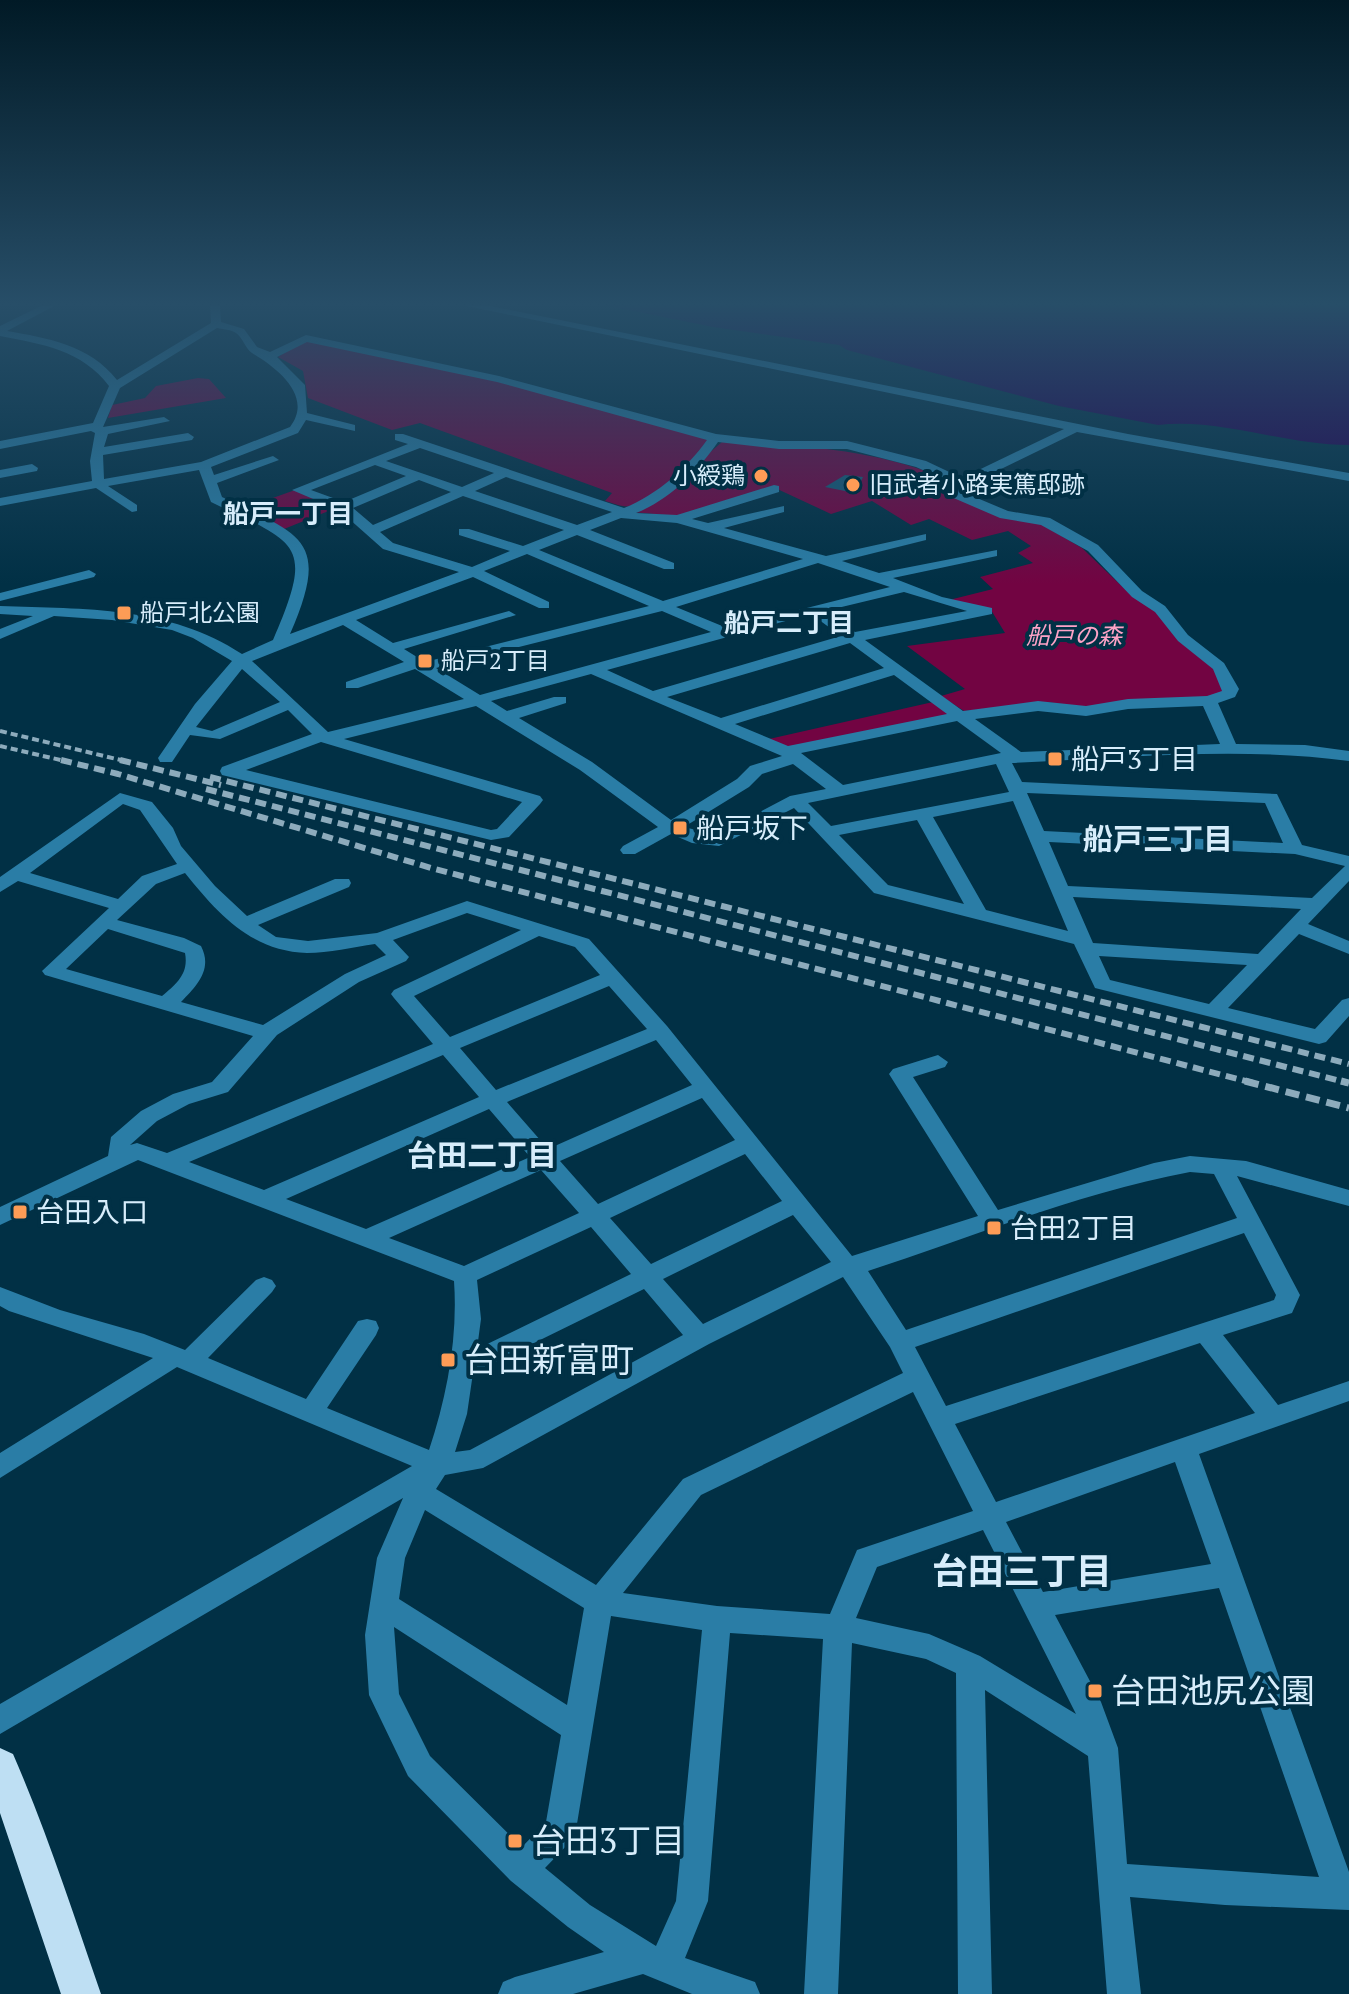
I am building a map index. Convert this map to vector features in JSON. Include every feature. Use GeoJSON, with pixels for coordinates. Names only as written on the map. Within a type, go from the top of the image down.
{"type":"FeatureCollection","features":[{"type":"Feature","properties":{"kind":"highway"},"geometry":{"type":"LineString","coordinates":[[0,1766],[29,1839],[81,1994]]}},
{"type":"Feature","properties":{"kind":"street"},"geometry":{"type":"LineString","coordinates":[[110,398],[98,430],[95,470],[99,483],[107,492],[132,508]]}},
{"type":"Feature","properties":{"kind":"street"},"geometry":{"type":"LineString","coordinates":[[0,502],[204,465],[288,434],[298,425],[303,398]]}},
{"type":"Feature","properties":{"kind":"street"},"geometry":{"type":"LineString","coordinates":[[569,398],[715,438],[768,444],[847,445],[921,464],[961,482]]}},
{"type":"Feature","properties":{"kind":"street"},"geometry":{"type":"LineString","coordinates":[[931,398],[1073,429],[1349,477]]}},
{"type":"Feature","properties":{"kind":"street"},"geometry":{"type":"LineString","coordinates":[[301,415],[351,428]]}},
{"type":"Feature","properties":{"kind":"street"},"geometry":{"type":"LineString","coordinates":[[0,445],[164,421]]}},
{"type":"Feature","properties":{"kind":"street"},"geometry":{"type":"LineString","coordinates":[[629,850],[743,783],[756,770],[792,754],[959,716],[1038,706],[1086,711],[1128,704],[1209,701],[1229,694],[1231,689],[1219,666],[1183,638],[1160,609],[1137,594],[1093,548],[1045,521],[1005,515],[947,490],[1073,429]]}},
{"type":"Feature","properties":{"kind":"street"},"geometry":{"type":"LineString","coordinates":[[98,452],[188,437]]}},
{"type":"Feature","properties":{"kind":"street"},"geometry":{"type":"LineString","coordinates":[[399,437],[621,514],[678,519],[822,559],[938,600],[987,611],[850,638],[652,696]]}},
{"type":"Feature","properties":{"kind":"street"},"geometry":{"type":"LineString","coordinates":[[166,758],[240,661],[279,643],[449,582],[646,504],[696,464],[715,438]]}},
{"type":"Feature","properties":{"kind":"street"},"geometry":{"type":"LineString","coordinates":[[419,444],[299,490],[344,507],[388,546],[472,571],[544,605]]}},
{"type":"Feature","properties":{"kind":"street"},"geometry":{"type":"LineString","coordinates":[[209,481],[273,460]]}},
{"type":"Feature","properties":{"kind":"street"},"geometry":{"type":"LineString","coordinates":[[374,461],[580,531],[669,566]]}},
{"type":"Feature","properties":{"kind":"street"},"geometry":{"type":"LineString","coordinates":[[204,465],[216,499],[285,534],[297,545],[305,573],[279,643]]}},
{"type":"Feature","properties":{"kind":"street"},"geometry":{"type":"LineString","coordinates":[[0,474],[32,468]]}},
{"type":"Feature","properties":{"kind":"street"},"geometry":{"type":"LineString","coordinates":[[371,531],[505,473]]}},
{"type":"Feature","properties":{"kind":"street"},"geometry":{"type":"LineString","coordinates":[[344,507],[418,476]]}},
{"type":"Feature","properties":{"kind":"street"},"geometry":{"type":"LineString","coordinates":[[678,519],[774,489]]}},
{"type":"Feature","properties":{"kind":"street"},"geometry":{"type":"LineString","coordinates":[[709,528],[779,509]]}},
{"type":"Feature","properties":{"kind":"street"},"geometry":{"type":"LineString","coordinates":[[464,532],[526,551],[726,633]]}},
{"type":"Feature","properties":{"kind":"street"},"geometry":{"type":"LineString","coordinates":[[352,685],[420,665],[663,606],[822,559],[921,537]]}},
{"type":"Feature","properties":{"kind":"street"},"geometry":{"type":"LineString","coordinates":[[878,577],[992,553]]}},
{"type":"Feature","properties":{"kind":"street"},"geometry":{"type":"LineString","coordinates":[[0,597],[89,574]]}},
{"type":"Feature","properties":{"kind":"street"},"geometry":{"type":"LineString","coordinates":[[0,610],[177,627],[206,640],[271,683],[324,737],[534,800],[503,833],[491,835],[228,771],[324,737],[903,588]]}},
{"type":"Feature","properties":{"kind":"street"},"geometry":{"type":"LineString","coordinates":[[813,609],[959,716],[1009,758],[1018,791],[1102,984],[1319,1037],[1339,1027],[1349,1004]]}},
{"type":"Feature","properties":{"kind":"street"},"geometry":{"type":"LineString","coordinates":[[0,634],[53,613]]}},
{"type":"Feature","properties":{"kind":"street"},"geometry":{"type":"LineString","coordinates":[[391,648],[509,615]]}},
{"type":"Feature","properties":{"kind":"street"},"geometry":{"type":"LineString","coordinates":[[344,619],[586,766],[671,828],[698,839],[719,841],[796,800],[1009,758],[1230,749],[1305,750],[1349,756]]}},
{"type":"Feature","properties":{"kind":"street"},"geometry":{"type":"LineString","coordinates":[[593,669],[792,754],[840,791]]}},
{"type":"Feature","properties":{"kind":"street"},"geometry":{"type":"LineString","coordinates":[[723,723],[894,670]]}},
{"type":"Feature","properties":{"kind":"street"},"geometry":{"type":"LineString","coordinates":[[503,718],[560,700]]}},
{"type":"Feature","properties":{"kind":"street"},"geometry":{"type":"LineString","coordinates":[[1209,701],[1230,749]]}},
{"type":"Feature","properties":{"kind":"street"},"geometry":{"type":"LineString","coordinates":[[186,729],[214,736],[291,703]]}},
{"type":"Feature","properties":{"kind":"street"},"geometry":{"type":"LineString","coordinates":[[826,832],[1018,791],[1271,798],[1295,849]]}},
{"type":"Feature","properties":{"kind":"street"},"geometry":{"type":"LineString","coordinates":[[7,880],[120,798],[146,806],[208,890],[244,924],[271,942],[308,947],[380,938],[467,907],[582,943],[660,1031],[846,1265],[859,1277],[900,1342],[941,1418],[987,1515],[1090,1712],[1103,1748],[1124,1994]]}},
{"type":"Feature","properties":{"kind":"street"},"geometry":{"type":"LineString","coordinates":[[796,800],[881,889],[1084,944],[1263,960]]}},
{"type":"Feature","properties":{"kind":"street"},"geometry":{"type":"LineString","coordinates":[[922,813],[978,913]]}},
{"type":"Feature","properties":{"kind":"street"},"geometry":{"type":"LineString","coordinates":[[1037,836],[1295,849],[1349,861]]}},
{"type":"Feature","properties":{"kind":"street"},"geometry":{"type":"LineString","coordinates":[[188,866],[149,880],[52,971],[267,1033]]}},
{"type":"Feature","properties":{"kind":"street"},"geometry":{"type":"LineString","coordinates":[[1213,1012],[1349,870]]}},
{"type":"Feature","properties":{"kind":"street"},"geometry":{"type":"LineString","coordinates":[[7,880],[120,905]]}},
{"type":"Feature","properties":{"kind":"street"},"geometry":{"type":"LineString","coordinates":[[244,924],[342,883]]}},
{"type":"Feature","properties":{"kind":"street"},"geometry":{"type":"LineString","coordinates":[[1060,891],[1317,904]]}},
{"type":"Feature","properties":{"kind":"street"},"geometry":{"type":"LineString","coordinates":[[103,922],[194,950],[198,960],[197,970],[167,1003]]}},
{"type":"Feature","properties":{"kind":"street"},"geometry":{"type":"LineString","coordinates":[[1296,926],[1349,948]]}},
{"type":"Feature","properties":{"kind":"street"},"geometry":{"type":"LineString","coordinates":[[538,929],[401,994],[700,1337]]}},
{"type":"Feature","properties":{"kind":"street"},"geometry":{"type":"LineString","coordinates":[[119,1160],[119,1142],[149,1116],[181,1099],[220,1087],[267,1033],[352,978],[399,957],[380,938]]}},
{"type":"Feature","properties":{"kind":"street"},"geometry":{"type":"LineString","coordinates":[[167,1162],[613,977]]}},
{"type":"Feature","properties":{"kind":"street"},"geometry":{"type":"LineString","coordinates":[[265,1199],[493,1099],[660,1031]]}},
{"type":"Feature","properties":{"kind":"street"},"geometry":{"type":"LineString","coordinates":[[938,1062],[900,1074],[992,1220]]}},
{"type":"Feature","properties":{"kind":"street"},"geometry":{"type":"LineString","coordinates":[[367,1238],[705,1088]]}},
{"type":"Feature","properties":{"kind":"street"},"geometry":{"type":"LineString","coordinates":[[0,1217],[137,1151],[465,1276],[749,1143]]}},
{"type":"Feature","properties":{"kind":"street"},"geometry":{"type":"LineString","coordinates":[[0,1720],[437,1465],[474,1460],[700,1337],[846,1265],[862,1264],[992,1220],[1154,1171],[1190,1164],[1246,1169],[1349,1198]]}},
{"type":"Feature","properties":{"kind":"street"},"geometry":{"type":"LineString","coordinates":[[941,1418],[1283,1306],[1288,1295],[1221,1166]]}},
{"type":"Feature","properties":{"kind":"street"},"geometry":{"type":"LineString","coordinates":[[462,1367],[797,1203]]}},
{"type":"Feature","properties":{"kind":"street"},"geometry":{"type":"LineString","coordinates":[[900,1342],[1252,1222]]}},
{"type":"Feature","properties":{"kind":"street"},"geometry":{"type":"LineString","coordinates":[[465,1276],[469,1319],[454,1414],[437,1465],[419,1492],[391,1558],[379,1635],[384,1695],[419,1766],[522,1870],[579,1916],[654,1961],[715,1987],[743,1994]]}},
{"type":"Feature","properties":{"kind":"street"},"geometry":{"type":"LineString","coordinates":[[0,1467],[181,1360],[264,1286]]}},
{"type":"Feature","properties":{"kind":"street"},"geometry":{"type":"LineString","coordinates":[[0,1296],[81,1328],[157,1348],[437,1465]]}},
{"type":"Feature","properties":{"kind":"street"},"geometry":{"type":"LineString","coordinates":[[310,1413],[367,1328]]}},
{"type":"Feature","properties":{"kind":"street"},"geometry":{"type":"LineString","coordinates":[[1205,1331],[1272,1416]]}},
{"type":"Feature","properties":{"kind":"street"},"geometry":{"type":"LineString","coordinates":[[522,1870],[560,1830],[575,1727],[599,1602],[692,1487],[917,1378]]}},
{"type":"Feature","properties":{"kind":"street"},"geometry":{"type":"LineString","coordinates":[[821,1994],[838,1627],[867,1559],[1349,1391]]}},
{"type":"Feature","properties":{"kind":"street"},"geometry":{"type":"LineString","coordinates":[[1112,1879],[1225,1889],[1345,1894],[1183,1447]]}},
{"type":"Feature","properties":{"kind":"street"},"geometry":{"type":"LineString","coordinates":[[419,1492],[599,1602],[717,1619],[838,1627],[929,1647],[970,1665],[1103,1748]]}},
{"type":"Feature","properties":{"kind":"street"},"geometry":{"type":"LineString","coordinates":[[1035,1606],[1227,1574]]}},
{"type":"Feature","properties":{"kind":"street"},"geometry":{"type":"LineString","coordinates":[[385,1606],[575,1727]]}},
{"type":"Feature","properties":{"kind":"street"},"geometry":{"type":"LineString","coordinates":[[515,1994],[654,1961],[692,1901],[717,1619]]}},
{"type":"Feature","properties":{"kind":"street"},"geometry":{"type":"LineString","coordinates":[[970,1665],[975,1994]]}},
{"type":"Feature","properties":{"kind":"green space"},"geometry":{"type":"Polygon","coordinates":[[[145,398],[226,398],[108,418],[112,405],[145,398]]]}},
{"type":"Feature","properties":{"kind":"green space"},"geometry":{"type":"Polygon","coordinates":[[[308,398],[560,398],[710,439],[663,488],[641,502],[621,506],[605,501],[612,493],[420,423],[392,430],[308,398]]]}},
{"type":"Feature","properties":{"kind":"green space","name":"船戸の森"},"geometry":{"type":"Polygon","coordinates":[[[722,442],[812,447],[895,462],[953,481],[943,491],[1039,523],[1082,548],[1133,597],[1157,610],[1214,666],[1223,693],[1206,700],[1083,707],[1047,702],[964,711],[941,696],[965,689],[907,646],[1005,633],[991,610],[949,600],[993,589],[980,577],[1033,563],[1018,553],[1031,546],[1008,531],[972,540],[929,519],[911,525],[872,501],[831,514],[773,487],[676,516],[632,512],[649,505],[722,442]]]}},
{"type":"Feature","properties":{"kind":"green space"},"geometry":{"type":"Polygon","coordinates":[[[295,490],[336,508],[284,529],[242,509],[295,490]]]}},
{"type":"Feature","properties":{"kind":"green space"},"geometry":{"type":"Polygon","coordinates":[[[933,702],[953,715],[787,748],[769,739],[933,702]]]}},
{"type":"Feature","properties":{"kind":"shaded area"},"geometry":{"type":"Polygon","coordinates":[[[1029,398],[1349,398],[1349,445],[1301,441],[1205,425],[1158,425],[1029,398]]]}},
{"type":"Feature","properties":{"kind":"building","name":"旧武者小路実篤邸跡"},"geometry":{"type":"Polygon","coordinates":[[[845,475],[863,477],[855,493],[825,487],[845,475]]]}},
{"type":"Feature","properties":{"kind":"railway"},"geometry":{"type":"LineString","coordinates":[[0,731],[129,762]]}},
{"type":"Feature","properties":{"kind":"railway"},"geometry":{"type":"LineString","coordinates":[[0,746],[69,762]]}},
{"type":"Feature","properties":{"kind":"railway"},"geometry":{"type":"LineString","coordinates":[[61,760],[118,774],[431,868],[1253,1083]]}},
{"type":"Feature","properties":{"kind":"railway"},"geometry":{"type":"LineString","coordinates":[[120,760],[221,785]]}},
{"type":"Feature","properties":{"kind":"railway"},"geometry":{"type":"LineString","coordinates":[[210,777],[1349,1064]]}},
{"type":"Feature","properties":{"kind":"railway"},"geometry":{"type":"LineString","coordinates":[[206,789],[1348,1083]]}},
{"type":"Feature","properties":{"kind":"railway"},"geometry":{"type":"LineString","coordinates":[[1245,1081],[1349,1108]]}},
{"type":"Feature","properties":{"kind":"railway"},"geometry":{"type":"LineString","coordinates":[[1341,1081],[1349,1083]]}},
{"type":"Feature","properties":{"kind":"place","name":"小綬鶏"},"geometry":{"type":"Point","coordinates":[761,476]}},
{"type":"Feature","properties":{"kind":"place","name":"旧武者小路実篤邸跡"},"geometry":{"type":"Point","coordinates":[853,485]}},
{"type":"Feature","properties":{"kind":"place","name":"船戸北公園"},"geometry":{"type":"Point","coordinates":[124,613]}},
{"type":"Feature","properties":{"kind":"place","name":"船戸2丁目"},"geometry":{"type":"Point","coordinates":[425,661]}},
{"type":"Feature","properties":{"kind":"place","name":"船戸3丁目"},"geometry":{"type":"Point","coordinates":[1055,759]}},
{"type":"Feature","properties":{"kind":"place","name":"船戸坂下"},"geometry":{"type":"Point","coordinates":[680,828]}},
{"type":"Feature","properties":{"kind":"place","name":"台田入口"},"geometry":{"type":"Point","coordinates":[20,1212]}},
{"type":"Feature","properties":{"kind":"place","name":"台田2丁目"},"geometry":{"type":"Point","coordinates":[994,1228]}},
{"type":"Feature","properties":{"kind":"place","name":"台田新富町"},"geometry":{"type":"Point","coordinates":[448,1360]}},
{"type":"Feature","properties":{"kind":"place","name":"台田池尻公園"},"geometry":{"type":"Point","coordinates":[1095,1691]}},
{"type":"Feature","properties":{"kind":"place","name":"台田3丁目"},"geometry":{"type":"Point","coordinates":[515,1841]}},
{"type":"Feature","properties":{"kind":"district","name":"船戸一丁目"},"geometry":{"type":"Point","coordinates":[288,514]}},
{"type":"Feature","properties":{"kind":"district","name":"船戸二丁目"},"geometry":{"type":"Point","coordinates":[789,623]}},
{"type":"Feature","properties":{"kind":"district","name":"船戸三丁目"},"geometry":{"type":"Point","coordinates":[1158,840]}},
{"type":"Feature","properties":{"kind":"district","name":"台田二丁目"},"geometry":{"type":"Point","coordinates":[482,1156]}},
{"type":"Feature","properties":{"kind":"district","name":"台田三丁目"},"geometry":{"type":"Point","coordinates":[1022,1571]}}]}
